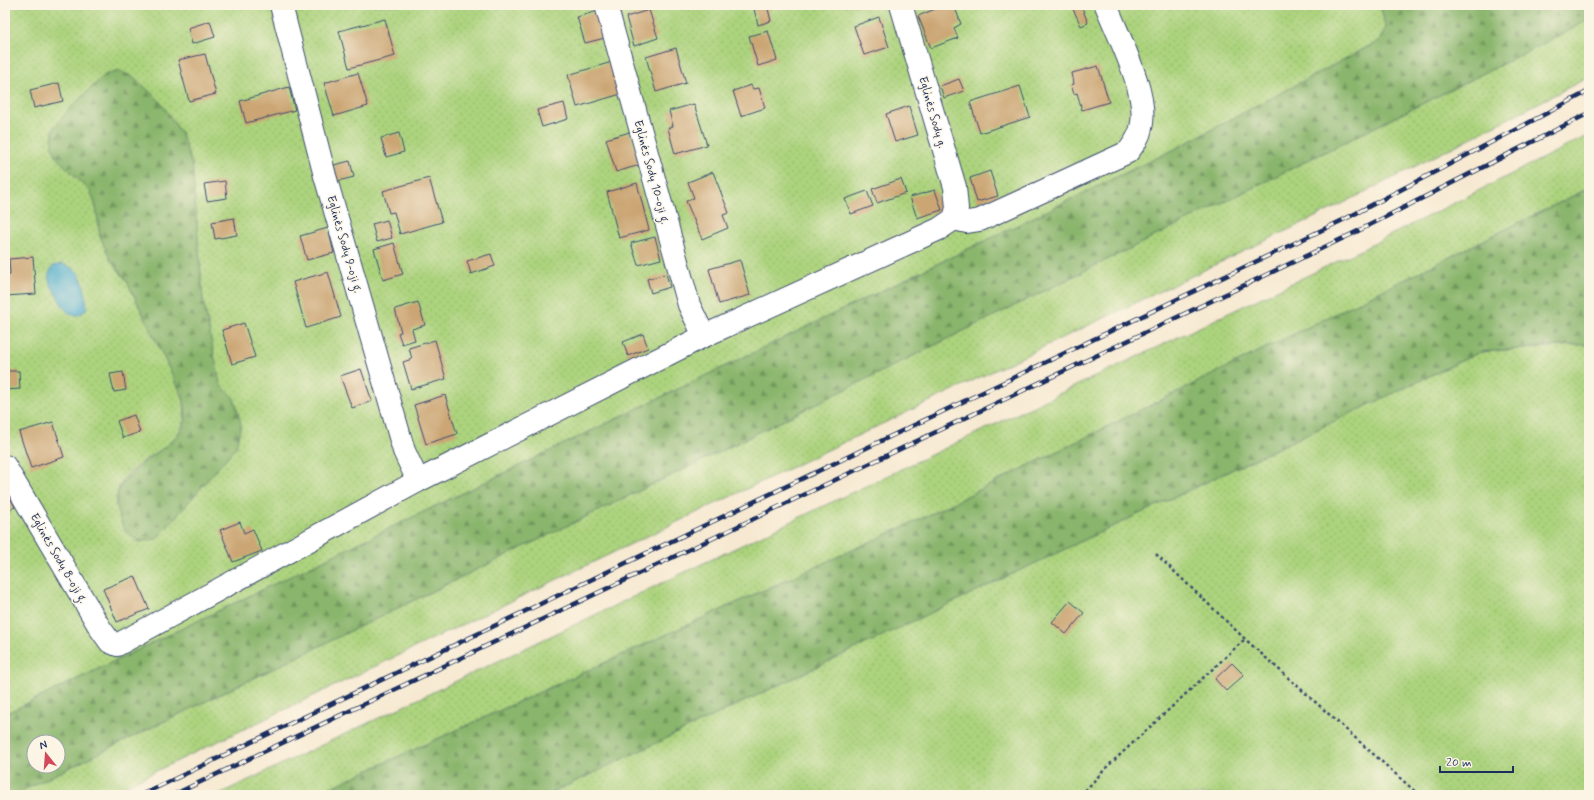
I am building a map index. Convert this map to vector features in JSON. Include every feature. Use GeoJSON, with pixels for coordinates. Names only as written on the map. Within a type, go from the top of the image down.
{"type":"FeatureCollection","features":[{"type":"Feature","properties":{"kind":"street","name":"Eglinės Sodų 9-oji g."},"geometry":{"type":"LineString","coordinates":[[281,5],[327,184],[404,452],[418,481]]}},
{"type":"Feature","properties":{"kind":"street","name":"Eglinės Sodų 10-oji g."},"geometry":{"type":"LineString","coordinates":[[606,5],[689,305],[704,336]]}},
{"type":"Feature","properties":{"kind":"street","name":"Eglinės Sodų g."},"geometry":{"type":"LineString","coordinates":[[901,5],[955,187],[957,208],[954,219]]}},
{"type":"Feature","properties":{"kind":"street"},"geometry":{"type":"LineString","coordinates":[[418,481],[704,336],[939,229],[954,219],[967,222],[980,220],[1128,152],[1137,141],[1142,127],[1143,114],[1137,82],[1106,5]]}},
{"type":"Feature","properties":{"kind":"street","name":"Eglinės Sodų 8-oji g."},"geometry":{"type":"LineString","coordinates":[[5,466],[100,628],[110,642],[117,645],[418,481]]}},
{"type":"Feature","properties":{"kind":"path"},"geometry":{"type":"LineString","coordinates":[[1156,554],[1245,639],[1419,795]]}},
{"type":"Feature","properties":{"kind":"path"},"geometry":{"type":"LineString","coordinates":[[1081,795],[1114,761],[1245,639]]}},
{"type":"Feature","properties":{"kind":"green space"},"geometry":{"type":"Polygon","coordinates":[[[5,5],[1380,5],[1386,28],[1379,41],[1175,149],[5,714],[5,5]],[[120,71],[105,75],[69,109],[96,207],[100,236],[110,259],[127,281],[183,397],[184,415],[181,429],[173,440],[128,474],[119,487],[115,505],[234,398],[220,385],[203,300],[192,164],[181,133],[120,71]]]}},
{"type":"Feature","properties":{"kind":"green space"},"geometry":{"type":"Polygon","coordinates":[[[1380,5],[1589,5],[1589,19],[1565,33],[717,453],[66,769],[66,734],[26,734],[26,774],[56,774],[13,795],[5,795],[5,714],[1175,149],[1379,41],[1386,28],[1380,5]]]}},
{"type":"Feature","properties":{"kind":"green space"},"geometry":{"type":"Polygon","coordinates":[[[1589,19],[1589,77],[1336,207],[106,795],[13,795],[56,774],[66,774],[66,769],[717,453],[1565,33],[1589,19]]]}},
{"type":"Feature","properties":{"kind":"green space"},"geometry":{"type":"Polygon","coordinates":[[[120,71],[135,78],[159,100],[181,133],[192,164],[203,300],[220,384],[234,398],[241,424],[236,447],[157,539],[138,542],[124,529],[121,522],[117,500],[120,487],[128,476],[139,466],[175,438],[183,427],[186,416],[183,397],[127,281],[110,259],[100,236],[96,207],[91,192],[57,158],[52,146],[53,129],[69,109],[105,75],[120,71]]]}},
{"type":"Feature","properties":{"kind":"green space"},"geometry":{"type":"Polygon","coordinates":[[[1589,135],[1589,188],[927,516],[314,795],[217,795],[1359,251],[1589,135]]]}},
{"type":"Feature","properties":{"kind":"green space"},"geometry":{"type":"Polygon","coordinates":[[[1589,188],[1589,344],[1480,352],[547,795],[314,795],[927,516],[1589,188]]]}},
{"type":"Feature","properties":{"kind":"green space"},"geometry":{"type":"Polygon","coordinates":[[[1589,344],[1589,795],[547,795],[1480,352],[1589,344]]]}},
{"type":"Feature","properties":{"kind":"water"},"geometry":{"type":"Polygon","coordinates":[[[61,264],[69,266],[79,274],[84,286],[87,308],[82,313],[77,315],[68,313],[51,286],[49,274],[53,266],[61,264]]]}},
{"type":"Feature","properties":{"kind":"building"},"geometry":{"type":"Polygon","coordinates":[[[753,5],[767,5],[771,21],[758,25],[753,5]]]}},
{"type":"Feature","properties":{"kind":"building"},"geometry":{"type":"Polygon","coordinates":[[[945,5],[954,5],[961,24],[954,28],[958,38],[931,48],[918,16],[945,5]]]}},
{"type":"Feature","properties":{"kind":"building"},"geometry":{"type":"Polygon","coordinates":[[[1081,5],[1088,23],[1081,26],[1073,9],[1081,5]]]}},
{"type":"Feature","properties":{"kind":"building"},"geometry":{"type":"Polygon","coordinates":[[[649,10],[658,38],[634,46],[626,17],[649,10]]]}},
{"type":"Feature","properties":{"kind":"building"},"geometry":{"type":"Polygon","coordinates":[[[598,11],[605,38],[585,43],[577,17],[598,11]]]}},
{"type":"Feature","properties":{"kind":"building"},"geometry":{"type":"Polygon","coordinates":[[[879,17],[889,47],[864,55],[854,26],[879,17]]]}},
{"type":"Feature","properties":{"kind":"building"},"geometry":{"type":"Polygon","coordinates":[[[385,19],[395,56],[349,68],[339,31],[385,19]]]}},
{"type":"Feature","properties":{"kind":"building"},"geometry":{"type":"Polygon","coordinates":[[[210,21],[215,37],[192,44],[188,28],[210,21]]]}},
{"type":"Feature","properties":{"kind":"building"},"geometry":{"type":"Polygon","coordinates":[[[768,31],[777,60],[758,66],[749,36],[768,31]]]}},
{"type":"Feature","properties":{"kind":"building"},"geometry":{"type":"Polygon","coordinates":[[[676,48],[686,83],[656,92],[646,57],[676,48]]]}},
{"type":"Feature","properties":{"kind":"building"},"geometry":{"type":"Polygon","coordinates":[[[205,54],[216,94],[189,101],[178,60],[205,54]]]}},
{"type":"Feature","properties":{"kind":"building"},"geometry":{"type":"Polygon","coordinates":[[[612,62],[621,94],[577,107],[568,75],[612,62]]]}},
{"type":"Feature","properties":{"kind":"building"},"geometry":{"type":"Polygon","coordinates":[[[1098,66],[1109,102],[1082,110],[1077,93],[1074,94],[1071,85],[1074,84],[1072,73],[1098,66]]]}},
{"type":"Feature","properties":{"kind":"building"},"geometry":{"type":"Polygon","coordinates":[[[358,73],[368,106],[334,116],[324,83],[358,73]]]}},
{"type":"Feature","properties":{"kind":"building"},"geometry":{"type":"Polygon","coordinates":[[[959,79],[964,91],[944,98],[940,86],[959,79]]]}},
{"type":"Feature","properties":{"kind":"building"},"geometry":{"type":"Polygon","coordinates":[[[59,83],[63,101],[34,108],[30,90],[59,83]]]}},
{"type":"Feature","properties":{"kind":"building"},"geometry":{"type":"Polygon","coordinates":[[[751,85],[753,89],[759,88],[765,108],[741,116],[733,91],[751,85]]]}},
{"type":"Feature","properties":{"kind":"building"},"geometry":{"type":"Polygon","coordinates":[[[1020,86],[1030,117],[980,133],[970,102],[1020,86]]]}},
{"type":"Feature","properties":{"kind":"building"},"geometry":{"type":"Polygon","coordinates":[[[289,87],[295,110],[246,123],[240,101],[289,87]]]}},
{"type":"Feature","properties":{"kind":"building"},"geometry":{"type":"Polygon","coordinates":[[[564,103],[568,119],[542,127],[537,110],[564,103]]]}},
{"type":"Feature","properties":{"kind":"building"},"geometry":{"type":"Polygon","coordinates":[[[694,104],[707,145],[675,154],[668,128],[673,126],[669,111],[694,104]]]}},
{"type":"Feature","properties":{"kind":"building"},"geometry":{"type":"Polygon","coordinates":[[[909,106],[918,135],[895,142],[886,114],[909,106]]]}},
{"type":"Feature","properties":{"kind":"building"},"geometry":{"type":"Polygon","coordinates":[[[630,132],[640,165],[616,172],[606,139],[630,132]]]}},
{"type":"Feature","properties":{"kind":"building"},"geometry":{"type":"Polygon","coordinates":[[[399,133],[404,152],[386,157],[381,138],[399,133]]]}},
{"type":"Feature","properties":{"kind":"building"},"geometry":{"type":"Polygon","coordinates":[[[350,161],[354,177],[338,181],[334,165],[350,161]]]}},
{"type":"Feature","properties":{"kind":"building"},"geometry":{"type":"Polygon","coordinates":[[[990,171],[998,196],[977,202],[970,178],[990,171]]]}},
{"type":"Feature","properties":{"kind":"building"},"geometry":{"type":"Polygon","coordinates":[[[713,172],[729,213],[723,215],[728,228],[702,239],[686,201],[694,198],[688,182],[713,172]]]}},
{"type":"Feature","properties":{"kind":"building"},"geometry":{"type":"Polygon","coordinates":[[[429,178],[442,222],[400,234],[394,212],[389,213],[383,191],[429,178]]]}},
{"type":"Feature","properties":{"kind":"building"},"geometry":{"type":"Polygon","coordinates":[[[901,179],[906,193],[877,203],[872,189],[901,179]]]}},
{"type":"Feature","properties":{"kind":"building"},"geometry":{"type":"Polygon","coordinates":[[[225,181],[227,198],[207,201],[204,184],[225,181]]]}},
{"type":"Feature","properties":{"kind":"building"},"geometry":{"type":"Polygon","coordinates":[[[637,183],[649,230],[619,238],[607,192],[637,183]]]}},
{"type":"Feature","properties":{"kind":"building"},"geometry":{"type":"Polygon","coordinates":[[[935,190],[942,210],[917,218],[910,197],[935,190]]]}},
{"type":"Feature","properties":{"kind":"building"},"geometry":{"type":"Polygon","coordinates":[[[867,191],[873,206],[851,214],[845,199],[867,191]]]}},
{"type":"Feature","properties":{"kind":"building"},"geometry":{"type":"Polygon","coordinates":[[[234,218],[237,235],[215,239],[212,222],[234,218]]]}},
{"type":"Feature","properties":{"kind":"building"},"geometry":{"type":"Polygon","coordinates":[[[387,220],[392,238],[377,242],[372,224],[387,220]]]}},
{"type":"Feature","properties":{"kind":"building"},"geometry":{"type":"Polygon","coordinates":[[[328,228],[334,253],[307,260],[300,236],[328,228]]]}},
{"type":"Feature","properties":{"kind":"building"},"geometry":{"type":"Polygon","coordinates":[[[655,237],[661,259],[638,265],[631,243],[655,237]]]}},
{"type":"Feature","properties":{"kind":"building"},"geometry":{"type":"Polygon","coordinates":[[[394,243],[403,274],[383,280],[374,249],[394,243]]]}},
{"type":"Feature","properties":{"kind":"building"},"geometry":{"type":"Polygon","coordinates":[[[491,254],[495,266],[471,274],[467,261],[491,254]]]}},
{"type":"Feature","properties":{"kind":"building"},"geometry":{"type":"Polygon","coordinates":[[[33,257],[36,294],[5,296],[5,275],[10,274],[9,259],[33,257]]]}},
{"type":"Feature","properties":{"kind":"building"},"geometry":{"type":"Polygon","coordinates":[[[740,260],[750,295],[719,304],[709,269],[740,260]]]}},
{"type":"Feature","properties":{"kind":"building"},"geometry":{"type":"Polygon","coordinates":[[[328,272],[341,317],[306,328],[293,282],[328,272]]]}},
{"type":"Feature","properties":{"kind":"building"},"geometry":{"type":"Polygon","coordinates":[[[666,274],[670,287],[651,293],[647,279],[666,274]]]}},
{"type":"Feature","properties":{"kind":"building"},"geometry":{"type":"Polygon","coordinates":[[[418,302],[425,325],[412,329],[415,340],[402,344],[398,333],[401,332],[395,309],[418,302]]]}},
{"type":"Feature","properties":{"kind":"building"},"geometry":{"type":"Polygon","coordinates":[[[244,323],[255,357],[232,364],[222,330],[244,323]]]}},
{"type":"Feature","properties":{"kind":"building"},"geometry":{"type":"Polygon","coordinates":[[[643,334],[648,348],[628,356],[623,342],[643,334]]]}},
{"type":"Feature","properties":{"kind":"building"},"geometry":{"type":"Polygon","coordinates":[[[435,340],[446,379],[411,389],[403,362],[412,359],[409,348],[435,340]]]}},
{"type":"Feature","properties":{"kind":"building"},"geometry":{"type":"Polygon","coordinates":[[[361,369],[372,401],[352,408],[340,376],[361,369]]]}},
{"type":"Feature","properties":{"kind":"building"},"geometry":{"type":"Polygon","coordinates":[[[5,371],[19,371],[20,389],[5,390],[5,371]]]}},
{"type":"Feature","properties":{"kind":"building"},"geometry":{"type":"Polygon","coordinates":[[[123,372],[126,390],[114,392],[110,374],[123,372]]]}},
{"type":"Feature","properties":{"kind":"building"},"geometry":{"type":"Polygon","coordinates":[[[445,395],[457,434],[426,444],[414,405],[445,395]]]}},
{"type":"Feature","properties":{"kind":"building"},"geometry":{"type":"Polygon","coordinates":[[[134,415],[140,432],[123,438],[117,421],[134,415]]]}},
{"type":"Feature","properties":{"kind":"building"},"geometry":{"type":"Polygon","coordinates":[[[53,422],[64,457],[31,468],[19,432],[53,422]]]}},
{"type":"Feature","properties":{"kind":"building"},"geometry":{"type":"Polygon","coordinates":[[[5,488],[15,507],[5,512],[5,488]]]}},
{"type":"Feature","properties":{"kind":"building"},"geometry":{"type":"Polygon","coordinates":[[[240,522],[244,533],[253,529],[262,551],[233,562],[220,530],[240,522]]]}},
{"type":"Feature","properties":{"kind":"building"},"geometry":{"type":"Polygon","coordinates":[[[135,576],[149,609],[117,622],[103,589],[135,576]]]}},
{"type":"Feature","properties":{"kind":"building"},"geometry":{"type":"Polygon","coordinates":[[[1070,601],[1084,613],[1066,634],[1052,622],[1070,601]]]}},
{"type":"Feature","properties":{"kind":"building"},"geometry":{"type":"Polygon","coordinates":[[[1232,663],[1244,675],[1226,691],[1215,679],[1232,663]]]}},
{"type":"Feature","properties":{"kind":"railway"},"geometry":{"type":"LineString","coordinates":[[141,795],[1345,219],[1589,91]]}},
{"type":"Feature","properties":{"kind":"railway"},"geometry":{"type":"LineString","coordinates":[[173,795],[1352,234],[1589,113]]}}]}
